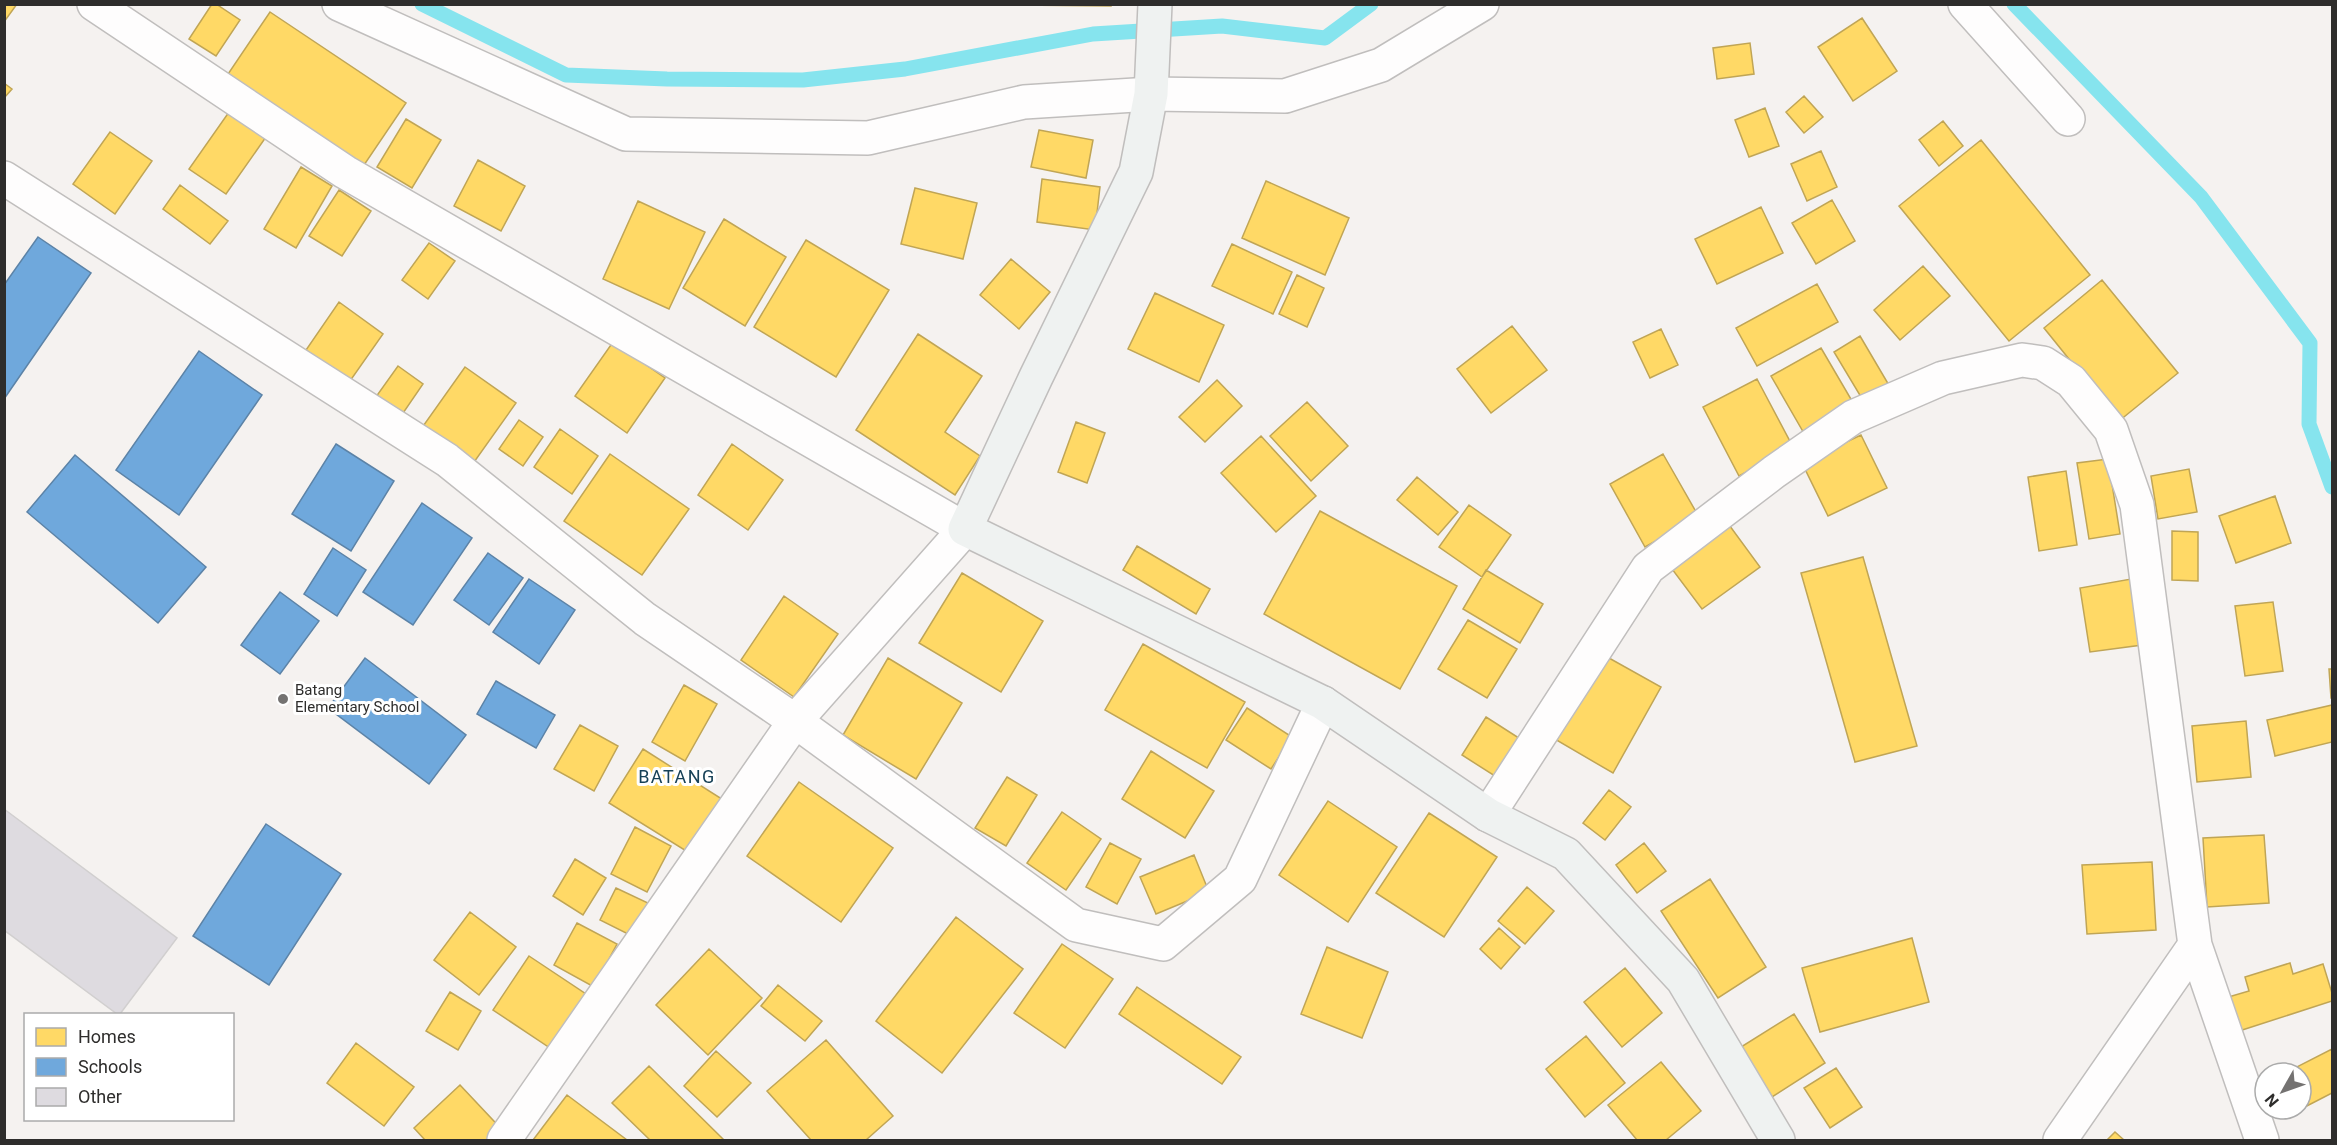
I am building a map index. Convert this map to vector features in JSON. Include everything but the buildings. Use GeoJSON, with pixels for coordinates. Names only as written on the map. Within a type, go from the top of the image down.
{"type":"FeatureCollection","features":[{"type":"Feature","properties":{"kind":"street"},"geometry":{"type":"LineString","coordinates":[[94,4],[345,171],[965,529],[1323,703],[1488,815],[1566,854],[1683,980],[1778,1140]]}},
{"type":"Feature","properties":{"kind":"street"},"geometry":{"type":"LineString","coordinates":[[339,4],[626,134],[868,138],[1024,102],[1152,83],[1285,96],[1381,65],[1482,4]]}},
{"type":"Feature","properties":{"kind":"street"},"geometry":{"type":"LineString","coordinates":[[504,1140],[795,721],[965,529],[1036,376],[1136,172],[1152,83],[1155,4]]}},
{"type":"Feature","properties":{"kind":"street"},"geometry":{"type":"LineString","coordinates":[[1965,4],[2068,119]]}},
{"type":"Feature","properties":{"kind":"street"},"geometry":{"type":"LineString","coordinates":[[4,178],[447,460],[645,620],[795,721],[1076,926],[1163,944],[1240,879],[1323,703]]}},
{"type":"Feature","properties":{"kind":"street"},"geometry":{"type":"LineString","coordinates":[[1488,815],[1648,568],[1774,472],[1853,417],[1943,378],[2022,360],[2043,363],[2071,381],[2111,430],[2137,505],[2195,945],[2262,1140]]}},
{"type":"Feature","properties":{"kind":"street"},"geometry":{"type":"LineString","coordinates":[[2060,1140],[2195,945]]}},
{"type":"Feature","properties":{"kind":"waterway"},"geometry":{"type":"LineString","coordinates":[[422,4],[566,75],[667,79],[803,80],[905,69],[1093,34],[1222,26],[1325,38],[1371,4]]}},
{"type":"Feature","properties":{"kind":"waterway"},"geometry":{"type":"LineString","coordinates":[[2014,4],[2201,197],[2310,343],[2309,424],[2332,487]]}},
{"type":"Feature","properties":{"kind":"place","name":"Batang Elementary School"},"geometry":{"type":"Point","coordinates":[283,699]}},
{"type":"Feature","properties":{"kind":"district","name":"BATANG"},"geometry":{"type":"Point","coordinates":[677,776]}}]}
